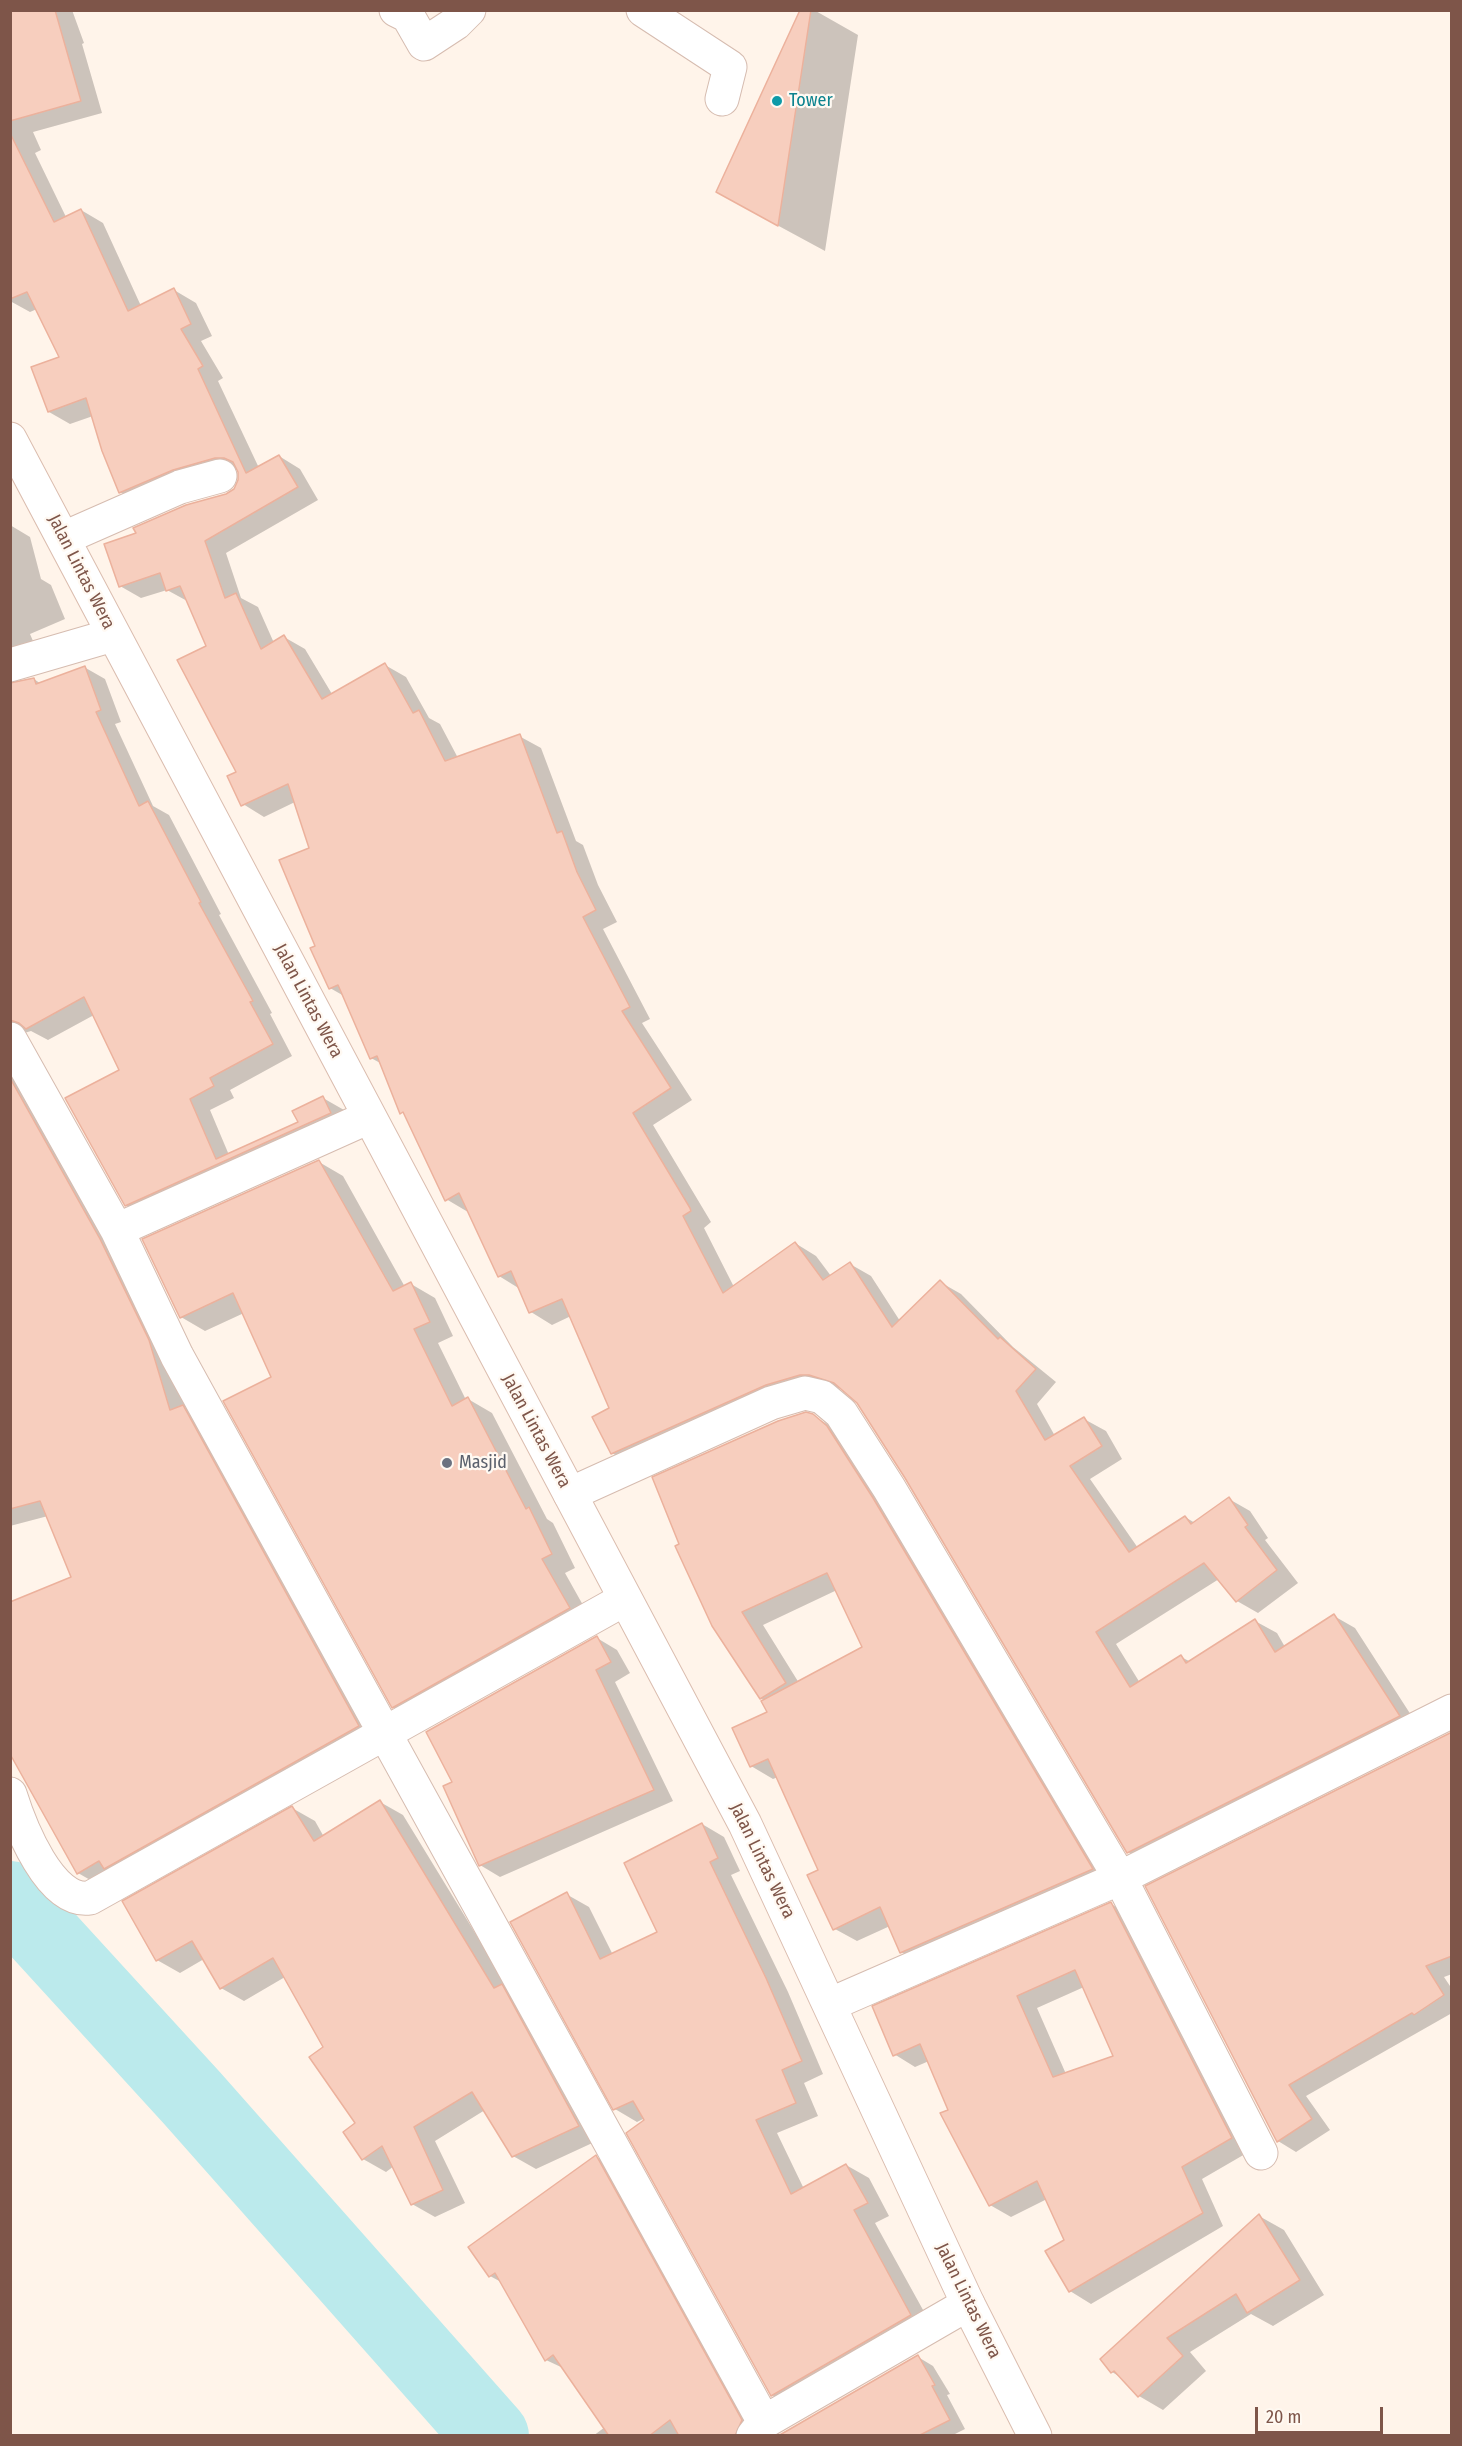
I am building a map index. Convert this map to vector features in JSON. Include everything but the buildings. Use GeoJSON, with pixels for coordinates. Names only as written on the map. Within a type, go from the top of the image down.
{"type":"FeatureCollection","features":[{"type":"Feature","properties":{"kind":"street"},"geometry":{"type":"LineString","coordinates":[[396,10],[408,16],[424,44],[456,23],[469,10]]}},
{"type":"Feature","properties":{"kind":"street"},"geometry":{"type":"LineString","coordinates":[[643,10],[730,67],[722,99]]}},
{"type":"Feature","properties":{"kind":"street","name":"Jalan Lintas Wera"},"geometry":{"type":"LineString","coordinates":[[10,439],[745,1824],[831,2004],[968,2304],[1035,2436]]}},
{"type":"Feature","properties":{"kind":"street"},"geometry":{"type":"LineString","coordinates":[[64,538],[180,487],[220,476]]}},
{"type":"Feature","properties":{"kind":"street"},"geometry":{"type":"LineString","coordinates":[[10,665],[113,635]]}},
{"type":"Feature","properties":{"kind":"street"},"geometry":{"type":"LineString","coordinates":[[10,1039],[117,1230],[177,1356],[385,1734],[758,2429],[968,2304]]}},
{"type":"Feature","properties":{"kind":"street"},"geometry":{"type":"LineString","coordinates":[[117,1230],[369,1117]]}},
{"type":"Feature","properties":{"kind":"street"},"geometry":{"type":"LineString","coordinates":[[570,1494],[771,1403],[805,1393],[822,1397],[841,1413],[889,1488],[1119,1878],[1261,2153]]}},
{"type":"Feature","properties":{"kind":"street"},"geometry":{"type":"LineString","coordinates":[[10,1794],[31,1848],[52,1878],[66,1893],[80,1899],[90,1898],[625,1599]]}},
{"type":"Feature","properties":{"kind":"street"},"geometry":{"type":"LineString","coordinates":[[831,2004],[1119,1878],[1452,1711]]}},
{"type":"Feature","properties":{"kind":"waterway"},"geometry":{"type":"LineString","coordinates":[[10,1899],[192,2098],[491,2436]]}},
{"type":"Feature","properties":{"kind":"place","name":"Tower"},"geometry":{"type":"Point","coordinates":[777,101]}},
{"type":"Feature","properties":{"kind":"place","name":"Masjid"},"geometry":{"type":"Point","coordinates":[447,1463]}}]}
